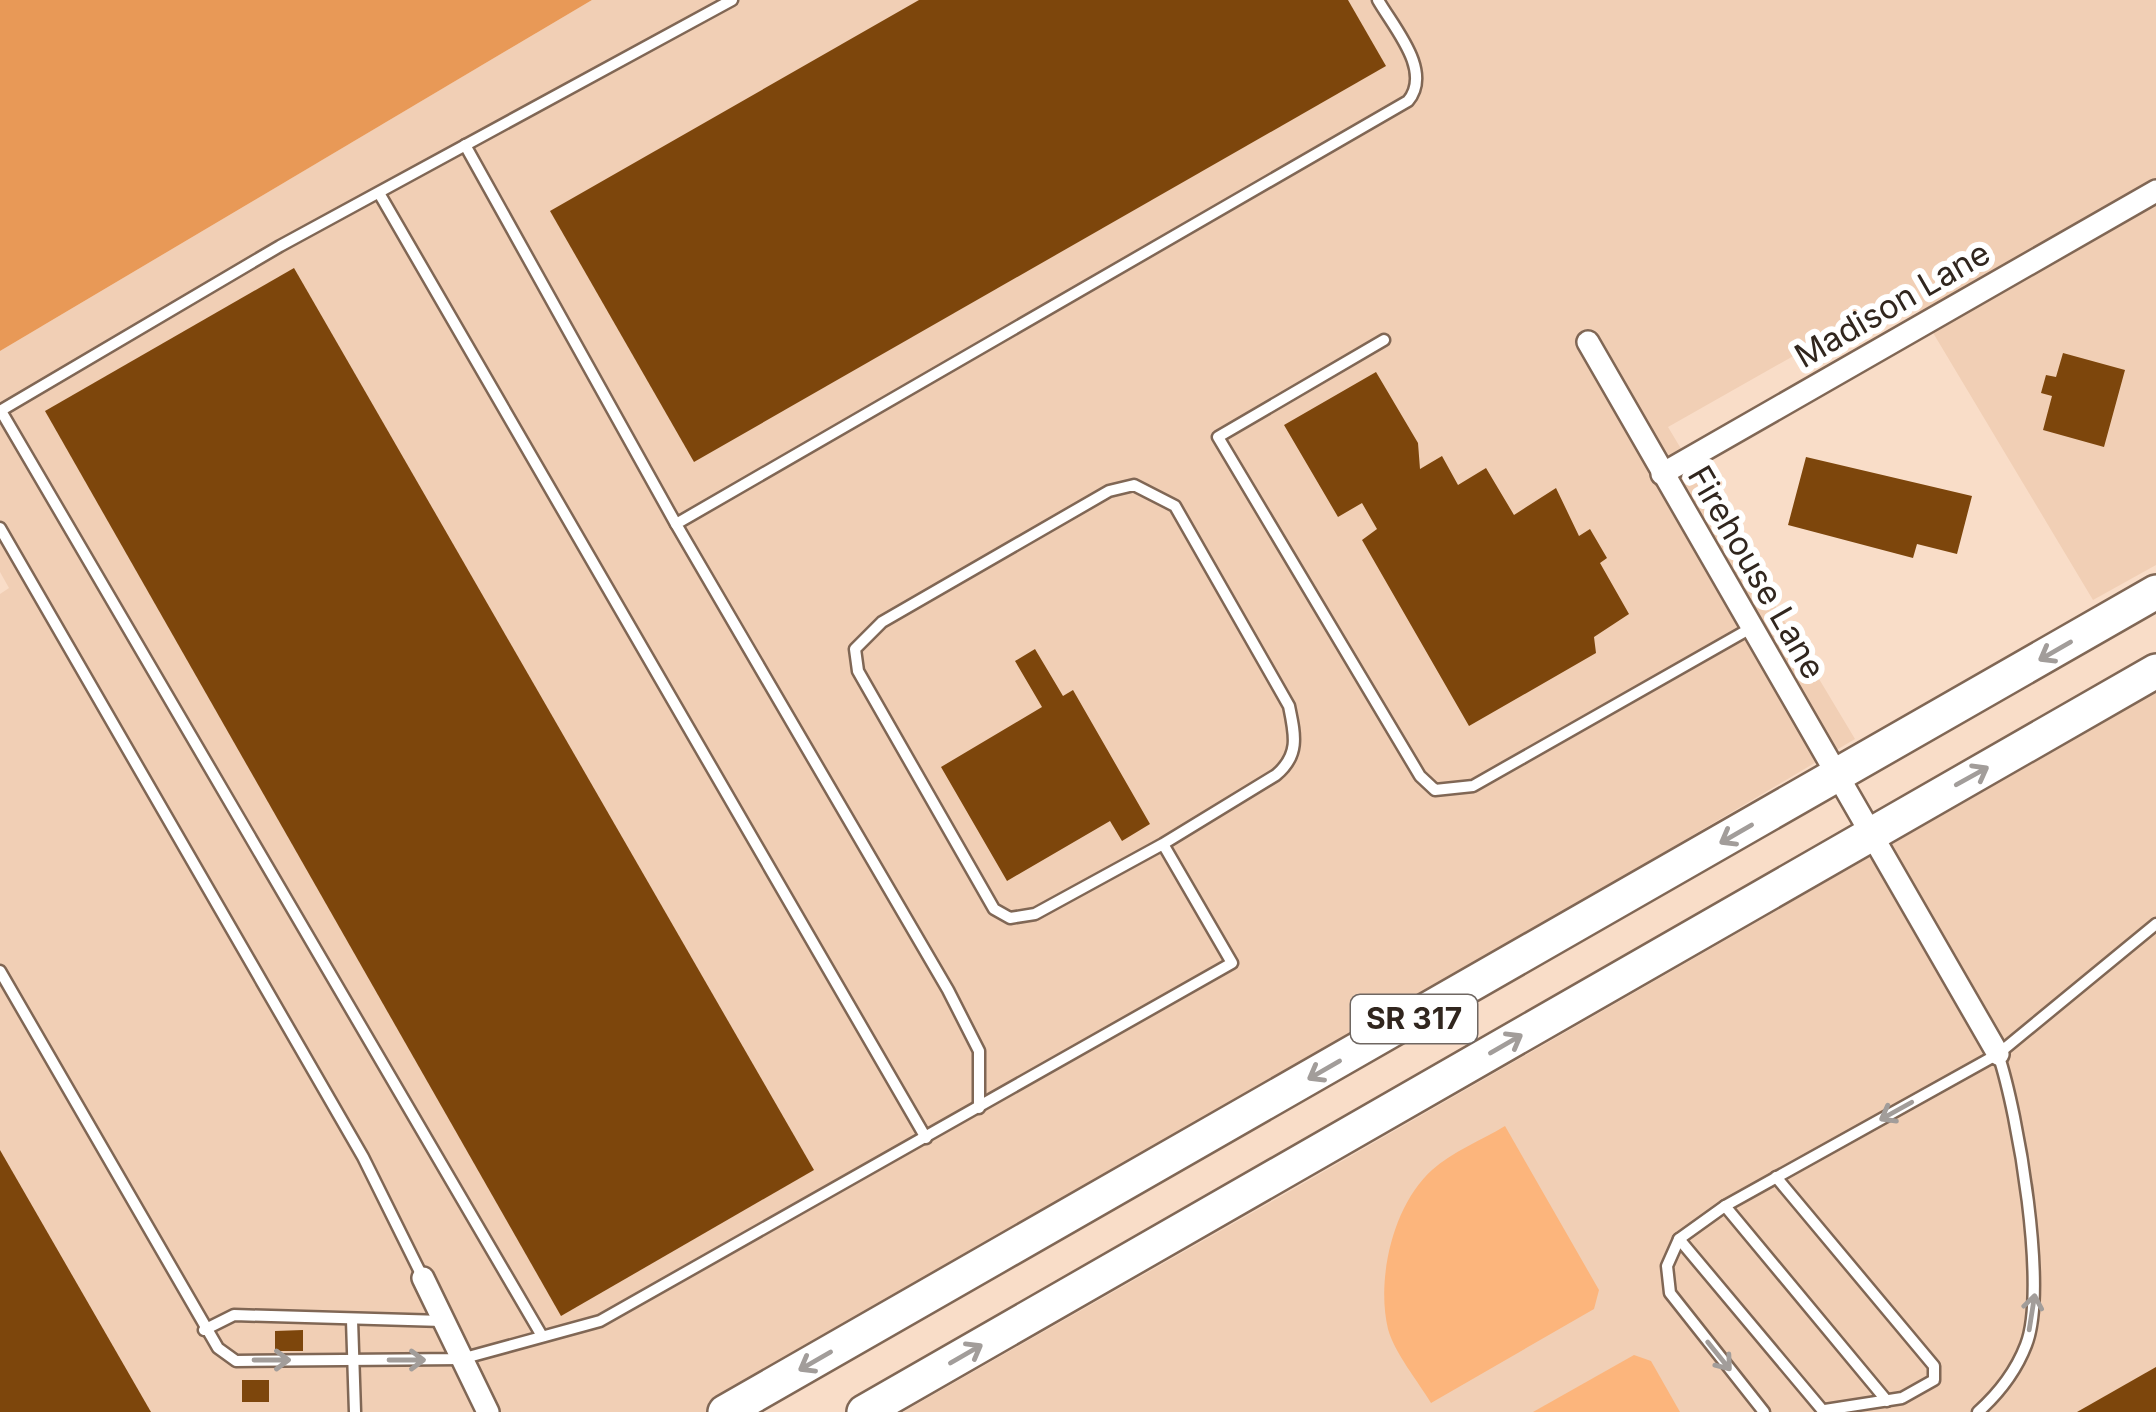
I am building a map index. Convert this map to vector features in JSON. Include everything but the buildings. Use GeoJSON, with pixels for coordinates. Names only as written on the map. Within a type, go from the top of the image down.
{"type":"FeatureCollection","features":[{"type":"Feature","properties":{"kind":"main road","name":"SR 317"},"geometry":{"type":"LineString","coordinates":[[725,1412],[2156,592]]}},
{"type":"Feature","properties":{"kind":"main road","name":"SR 317"},"geometry":{"type":"LineString","coordinates":[[864,1412],[2156,671]]}},
{"type":"Feature","properties":{"kind":"street","name":"Madison Lane"},"geometry":{"type":"LineString","coordinates":[[1662,475],[2156,191]]}},
{"type":"Feature","properties":{"kind":"street","name":"Firehouse Lane"},"geometry":{"type":"LineString","coordinates":[[1588,342],[1998,1054]]}},
{"type":"Feature","properties":{"kind":"street"},"geometry":{"type":"LineString","coordinates":[[423,1278],[488,1412]]}},
{"type":"Feature","properties":{"kind":"lane"},"geometry":{"type":"LineString","coordinates":[[542,1336],[0,411],[379,193],[732,0]]}},
{"type":"Feature","properties":{"kind":"lane"},"geometry":{"type":"LineString","coordinates":[[676,524],[1408,101],[1417,90],[1418,76],[1378,0]]}},
{"type":"Feature","properties":{"kind":"lane"},"geometry":{"type":"LineString","coordinates":[[465,145],[676,524],[948,990],[979,1052],[979,1108]]}},
{"type":"Feature","properties":{"kind":"lane"},"geometry":{"type":"LineString","coordinates":[[379,193],[926,1138]]}},
{"type":"Feature","properties":{"kind":"lane"},"geometry":{"type":"LineString","coordinates":[[1384,340],[1218,436],[1420,776],[1435,790],[1473,786],[1751,628]]}},
{"type":"Feature","properties":{"kind":"lane"},"geometry":{"type":"LineString","coordinates":[[1134,485],[1153,490],[1175,506],[1289,706],[1296,740],[1291,763],[1276,775],[1162,844],[1034,914],[1010,918],[994,909],[867,692],[855,649],[882,622],[1109,490],[1134,485]]}},
{"type":"Feature","properties":{"kind":"lane"},"geometry":{"type":"LineString","coordinates":[[0,528],[363,1157],[423,1278]]}},
{"type":"Feature","properties":{"kind":"lane"},"geometry":{"type":"LineString","coordinates":[[0,971],[204,1330],[236,1360],[461,1359],[634,1306],[1232,963],[1162,844]]}},
{"type":"Feature","properties":{"kind":"lane"},"geometry":{"type":"LineString","coordinates":[[1764,1412],[1670,1293],[1667,1266],[1678,1239],[1776,1177],[1998,1054],[2156,924]]}},
{"type":"Feature","properties":{"kind":"lane"},"geometry":{"type":"LineString","coordinates":[[1978,1412],[1999,1393],[2026,1344],[2036,1287],[1998,1054]]}},
{"type":"Feature","properties":{"kind":"lane"},"geometry":{"type":"LineString","coordinates":[[1678,1239],[1825,1411],[1887,1401],[1928,1386],[1934,1366],[1776,1177]]}},
{"type":"Feature","properties":{"kind":"lane"},"geometry":{"type":"LineString","coordinates":[[1725,1207],[1887,1401]]}},
{"type":"Feature","properties":{"kind":"lane"},"geometry":{"type":"LineString","coordinates":[[204,1330],[234,1315],[443,1321]]}},
{"type":"Feature","properties":{"kind":"lane"},"geometry":{"type":"LineString","coordinates":[[352,1320],[356,1412]]}},
{"type":"Feature","properties":{"kind":"shaded area"},"geometry":{"type":"Polygon","coordinates":[[[0,0],[592,0],[0,351],[0,0]]]}},
{"type":"Feature","properties":{"kind":"shaded area"},"geometry":{"type":"Polygon","coordinates":[[[592,0],[2156,0],[2156,565],[2093,600],[1908,291],[1668,427],[1855,739],[720,1412],[0,1412],[0,594],[9,588],[0,572],[0,351],[592,0]]]}},
{"type":"Feature","properties":{"kind":"shaded area"},"geometry":{"type":"Polygon","coordinates":[[[2156,692],[2156,1412],[903,1412],[1278,1198],[2156,692]]]}},
{"type":"Feature","properties":{"kind":"shaded area"},"geometry":{"type":"Polygon","coordinates":[[[1505,1126],[1599,1290],[1594,1309],[1431,1403],[1388,1329],[1384,1288],[1391,1244],[1407,1203],[1432,1170],[1505,1126]]]}},
{"type":"Feature","properties":{"kind":"shaded area"},"geometry":{"type":"Polygon","coordinates":[[[1634,1355],[1651,1361],[1680,1412],[1533,1412],[1634,1355]]]}}]}
